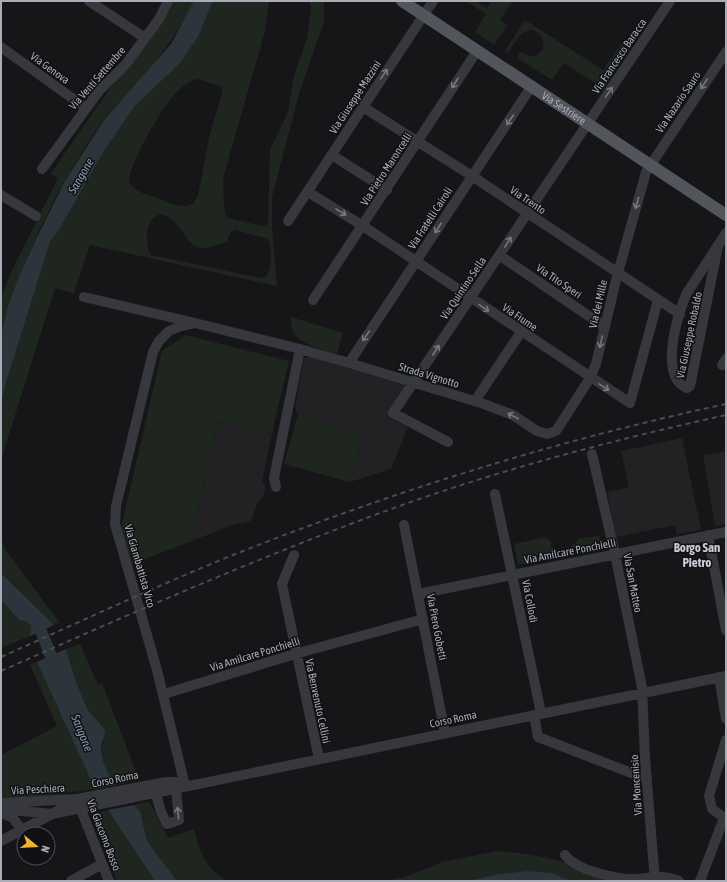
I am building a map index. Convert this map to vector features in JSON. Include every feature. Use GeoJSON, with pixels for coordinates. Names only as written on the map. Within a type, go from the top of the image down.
{"type":"FeatureCollection","features":[{"type":"Feature","properties":{"kind":"main road","name":"Via Sestriere"},"geometry":{"type":"LineString","coordinates":[[402,1],[649,166],[726,215]]}},
{"type":"Feature","properties":{"kind":"street"},"geometry":{"type":"LineString","coordinates":[[89,1],[145,38]]}},
{"type":"Feature","properties":{"kind":"street","name":"Via Venti Settembre"},"geometry":{"type":"LineString","coordinates":[[42,169],[99,91],[126,64],[159,19],[168,1]]}},
{"type":"Feature","properties":{"kind":"street","name":"Via Giuseppe Mazzini"},"geometry":{"type":"LineString","coordinates":[[288,221],[433,1]]}},
{"type":"Feature","properties":{"kind":"street","name":"Via Francesco Baracca"},"geometry":{"type":"LineString","coordinates":[[587,124],[670,1]]}},
{"type":"Feature","properties":{"kind":"street","name":"Via Genova"},"geometry":{"type":"LineString","coordinates":[[1,47],[86,108]]}},
{"type":"Feature","properties":{"kind":"street","name":"Via Pietro Maroncelli"},"geometry":{"type":"LineString","coordinates":[[313,300],[387,190],[477,51]]}},
{"type":"Feature","properties":{"kind":"street","name":"Via Nazario Sauro"},"geometry":{"type":"LineString","coordinates":[[649,166],[726,52]]}},
{"type":"Feature","properties":{"kind":"street","name":"Via Fratelli Cairoli"},"geometry":{"type":"LineString","coordinates":[[348,363],[531,87]]}},
{"type":"Feature","properties":{"kind":"street","name":"Via Trento"},"geometry":{"type":"LineString","coordinates":[[363,107],[472,176],[680,314]]}},
{"type":"Feature","properties":{"kind":"street","name":"Via Quintino Sella"},"geometry":{"type":"LineString","coordinates":[[448,442],[393,413],[415,383],[526,213],[587,124]]}},
{"type":"Feature","properties":{"kind":"street"},"geometry":{"type":"LineString","coordinates":[[332,155],[387,190]]}},
{"type":"Feature","properties":{"kind":"street","name":"Via dei Mille"},"geometry":{"type":"LineString","coordinates":[[547,434],[556,431],[590,378],[596,364],[643,179],[649,166]]}},
{"type":"Feature","properties":{"kind":"street","name":"Via Fiume"},"geometry":{"type":"LineString","coordinates":[[308,192],[363,226],[415,262],[630,403],[658,300]]}},
{"type":"Feature","properties":{"kind":"street"},"geometry":{"type":"LineString","coordinates":[[1,195],[36,216]]}},
{"type":"Feature","properties":{"kind":"street","name":"Via Giuseppe Robaldo"},"geometry":{"type":"LineString","coordinates":[[718,246],[690,386],[687,388],[683,386],[675,376],[671,348],[687,293],[726,233]]}},
{"type":"Feature","properties":{"kind":"street","name":"Via Tito Speri"},"geometry":{"type":"LineString","coordinates":[[499,255],[605,327]]}},
{"type":"Feature","properties":{"kind":"street","name":"Strada Vignotto"},"geometry":{"type":"LineString","coordinates":[[84,297],[300,348],[475,401],[513,415],[537,431],[547,434]]}},
{"type":"Feature","properties":{"kind":"street","name":"Strada Vignotto"},"geometry":{"type":"LineString","coordinates":[[153,352],[159,341],[169,331],[181,326],[195,323]]}},
{"type":"Feature","properties":{"kind":"street"},"geometry":{"type":"LineString","coordinates":[[475,401],[521,332]]}},
{"type":"Feature","properties":{"kind":"street"},"geometry":{"type":"LineString","coordinates":[[276,487],[274,478],[300,348]]}},
{"type":"Feature","properties":{"kind":"street","name":"Via Giambattista Vico"},"geometry":{"type":"LineString","coordinates":[[153,352],[116,506],[115,524],[164,694],[185,786]]}},
{"type":"Feature","properties":{"kind":"street","name":"Via San Matteo"},"geometry":{"type":"LineString","coordinates":[[592,454],[615,554],[642,693]]}},
{"type":"Feature","properties":{"kind":"street","name":"Via Collodi"},"geometry":{"type":"LineString","coordinates":[[495,494],[513,575],[537,714],[538,738],[647,779]]}},
{"type":"Feature","properties":{"kind":"street","name":"Via Piero Gobetti"},"geometry":{"type":"LineString","coordinates":[[404,525],[445,733]]}},
{"type":"Feature","properties":{"kind":"street","name":"Via Amilcare Ponchielli"},"geometry":{"type":"LineString","coordinates":[[418,594],[726,532]]}},
{"type":"Feature","properties":{"kind":"street"},"geometry":{"type":"LineString","coordinates":[[708,535],[726,630]]}},
{"type":"Feature","properties":{"kind":"street","name":"Via Benvenuto Cellini"},"geometry":{"type":"LineString","coordinates":[[294,555],[282,584],[295,654],[319,759]]}},
{"type":"Feature","properties":{"kind":"street"},"geometry":{"type":"LineString","coordinates":[[716,576],[726,583]]}},
{"type":"Feature","properties":{"kind":"street","name":"Via Amilcare Ponchielli"},"geometry":{"type":"LineString","coordinates":[[164,694],[295,654],[423,619]]}},
{"type":"Feature","properties":{"kind":"street"},"geometry":{"type":"LineString","coordinates":[[722,677],[726,719]]}},
{"type":"Feature","properties":{"kind":"street","name":"Corso Roma"},"geometry":{"type":"LineString","coordinates":[[30,826],[77,798],[134,798],[156,794],[176,790],[185,786],[722,677]]}},
{"type":"Feature","properties":{"kind":"street","name":"Via Moncenisio"},"geometry":{"type":"LineString","coordinates":[[642,693],[655,878]]}},
{"type":"Feature","properties":{"kind":"street"},"geometry":{"type":"LineString","coordinates":[[700,881],[725,819],[712,809],[709,796],[726,740]]}},
{"type":"Feature","properties":{"kind":"street","name":"Corso Roma"},"geometry":{"type":"LineString","coordinates":[[99,798],[139,786],[176,782],[185,786]]}},
{"type":"Feature","properties":{"kind":"street"},"geometry":{"type":"LineString","coordinates":[[156,794],[161,812],[167,824],[179,820],[176,790]]}},
{"type":"Feature","properties":{"kind":"street","name":"Via Peschiera"},"geometry":{"type":"LineString","coordinates":[[1,804],[77,798]]}},
{"type":"Feature","properties":{"kind":"street","name":"Via Giacomo Bosso"},"geometry":{"type":"LineString","coordinates":[[77,798],[109,881]]}},
{"type":"Feature","properties":{"kind":"street"},"geometry":{"type":"LineString","coordinates":[[80,809],[82,802],[99,798]]}},
{"type":"Feature","properties":{"kind":"street","name":"Via Peschiera"},"geometry":{"type":"LineString","coordinates":[[1,808],[52,814]]}},
{"type":"Feature","properties":{"kind":"street","name":"Corso Roma"},"geometry":{"type":"LineString","coordinates":[[52,814],[80,809]]}},
{"type":"Feature","properties":{"kind":"street"},"geometry":{"type":"LineString","coordinates":[[1,813],[13,818],[19,826]]}},
{"type":"Feature","properties":{"kind":"street","name":"Corso Roma"},"geometry":{"type":"LineString","coordinates":[[1,842],[16,833]]}},
{"type":"Feature","properties":{"kind":"street"},"geometry":{"type":"LineString","coordinates":[[565,855],[573,863],[622,878],[637,879],[669,877],[679,881]]}},
{"type":"Feature","properties":{"kind":"street"},"geometry":{"type":"LineString","coordinates":[[71,881],[102,864]]}},
{"type":"Feature","properties":{"kind":"shaded area"},"geometry":{"type":"Polygon","coordinates":[[[172,1],[194,1],[181,25],[150,69],[106,117],[71,170],[42,224],[29,253],[8,309],[1,336],[1,297],[11,272],[58,178],[51,174],[172,1]]]}},
{"type":"Feature","properties":{"kind":"shaded area"},"geometry":{"type":"Polygon","coordinates":[[[213,1],[269,1],[265,31],[224,175],[223,185],[225,214],[228,218],[262,226],[266,225],[268,221],[270,150],[288,112],[294,76],[307,38],[311,8],[309,1],[324,1],[324,22],[299,94],[272,197],[272,227],[277,286],[90,245],[74,293],[55,288],[1,460],[1,404],[6,383],[50,242],[60,228],[104,151],[134,107],[180,63],[198,37],[213,1]],[[199,79],[191,81],[183,86],[165,106],[144,141],[132,167],[130,177],[130,184],[139,191],[181,206],[194,203],[198,195],[210,134],[222,93],[222,87],[199,79]],[[161,214],[153,218],[149,226],[147,242],[151,255],[261,278],[266,277],[271,259],[268,239],[235,230],[230,233],[227,242],[200,248],[191,243],[174,222],[161,214]]]}},
{"type":"Feature","properties":{"kind":"shaded area"},"geometry":{"type":"Polygon","coordinates":[[[466,1],[476,1],[487,8],[491,1],[513,1],[500,20],[507,26],[494,45],[475,32],[486,14],[466,1]]]}},
{"type":"Feature","properties":{"kind":"shaded area"},"geometry":{"type":"Polygon","coordinates":[[[525,20],[603,70],[621,44],[630,48],[604,89],[564,63],[552,80],[517,58],[520,52],[535,56],[543,49],[543,40],[535,31],[526,31],[518,38],[508,53],[505,51],[525,20]]]}},
{"type":"Feature","properties":{"kind":"shaded area"},"geometry":{"type":"Polygon","coordinates":[[[291,317],[343,333],[337,354],[313,347],[299,339],[291,326],[291,317]]]}},
{"type":"Feature","properties":{"kind":"shaded area"},"geometry":{"type":"Polygon","coordinates":[[[186,335],[289,361],[272,433],[217,421],[192,541],[132,564],[121,528],[162,351],[186,335]]]}},
{"type":"Feature","properties":{"kind":"shaded area"},"geometry":{"type":"Polygon","coordinates":[[[309,356],[406,386],[390,418],[408,427],[391,469],[350,482],[363,434],[298,414],[295,408],[303,362],[304,358],[309,356]]]}},
{"type":"Feature","properties":{"kind":"shaded area"},"geometry":{"type":"Polygon","coordinates":[[[298,414],[363,434],[350,482],[284,464],[298,414]]]}},
{"type":"Feature","properties":{"kind":"shaded area"},"geometry":{"type":"Polygon","coordinates":[[[217,421],[272,433],[262,481],[266,486],[263,497],[258,502],[251,521],[232,525],[192,541],[217,421]]]}},
{"type":"Feature","properties":{"kind":"shaded area"},"geometry":{"type":"Polygon","coordinates":[[[682,438],[701,530],[677,534],[675,525],[616,537],[607,492],[629,487],[621,451],[682,438]]]}},
{"type":"Feature","properties":{"kind":"shaded area"},"geometry":{"type":"Polygon","coordinates":[[[726,451],[726,524],[715,526],[703,455],[726,451]]]}},
{"type":"Feature","properties":{"kind":"shaded area"},"geometry":{"type":"Polygon","coordinates":[[[600,536],[603,550],[518,565],[514,544],[546,537],[552,543],[550,546],[564,554],[580,538],[600,536]]]}},
{"type":"Feature","properties":{"kind":"shaded area"},"geometry":{"type":"Polygon","coordinates":[[[1,541],[7,552],[59,622],[54,625],[1,573],[1,541]]]}},
{"type":"Feature","properties":{"kind":"shaded area"},"geometry":{"type":"Polygon","coordinates":[[[1,600],[19,620],[25,621],[31,626],[30,636],[1,648],[1,600]]]}},
{"type":"Feature","properties":{"kind":"shaded area"},"geometry":{"type":"Polygon","coordinates":[[[80,644],[98,685],[102,683],[139,780],[116,785],[109,775],[103,761],[102,754],[105,732],[85,703],[73,673],[66,649],[80,644]]]}},
{"type":"Feature","properties":{"kind":"shaded area"},"geometry":{"type":"Polygon","coordinates":[[[37,662],[95,789],[43,796],[1,798],[1,755],[57,726],[30,665],[37,662]]]}},
{"type":"Feature","properties":{"kind":"shaded area"},"geometry":{"type":"Polygon","coordinates":[[[149,801],[168,838],[194,829],[204,859],[213,870],[227,881],[177,881],[147,841],[140,811],[134,805],[149,801]]]}},
{"type":"Feature","properties":{"kind":"shaded area"},"geometry":{"type":"Polygon","coordinates":[[[108,810],[155,881],[117,881],[108,861],[114,858],[96,822],[101,819],[99,813],[108,810]]]}},
{"type":"Feature","properties":{"kind":"shaded area"},"geometry":{"type":"Polygon","coordinates":[[[498,851],[539,856],[569,864],[595,874],[605,881],[571,881],[552,873],[528,871],[499,874],[467,881],[385,881],[405,877],[442,862],[498,851]]]}},
{"type":"Feature","properties":{"kind":"water"},"geometry":{"type":"Polygon","coordinates":[[[194,1],[213,1],[198,37],[180,63],[134,107],[104,151],[60,228],[50,242],[6,383],[1,404],[1,336],[8,306],[36,239],[65,181],[104,120],[171,44],[194,1]]]}},
{"type":"Feature","properties":{"kind":"water"},"geometry":{"type":"Polygon","coordinates":[[[1,573],[54,625],[30,636],[31,626],[25,621],[19,620],[1,600],[1,573]]]}},
{"type":"Feature","properties":{"kind":"water"},"geometry":{"type":"Polygon","coordinates":[[[66,649],[84,702],[105,731],[101,748],[103,760],[116,785],[95,789],[37,662],[66,649]]]}},
{"type":"Feature","properties":{"kind":"water"},"geometry":{"type":"Polygon","coordinates":[[[134,805],[140,811],[147,841],[177,881],[155,881],[108,810],[134,805]]]}},
{"type":"Feature","properties":{"kind":"water"},"geometry":{"type":"Polygon","coordinates":[[[528,871],[552,873],[571,881],[467,881],[499,874],[528,871]]]}},
{"type":"Feature","properties":{"kind":"waterway","name":"Sangone"},"geometry":{"type":"LineString","coordinates":[[32,617],[39,626],[57,671]]}},
{"type":"Feature","properties":{"kind":"railway"},"geometry":{"type":"LineString","coordinates":[[1,657],[208,565],[358,508],[479,468],[540,450],[664,418],[726,404]]}},
{"type":"Feature","properties":{"kind":"railway"},"geometry":{"type":"LineString","coordinates":[[1,671],[151,605],[252,563],[303,542],[405,504],[524,466],[645,434],[726,415]]}},
{"type":"Feature","properties":{"kind":"district","name":"Borgo San Pietro"},"geometry":{"type":"Point","coordinates":[697,554]}}]}
